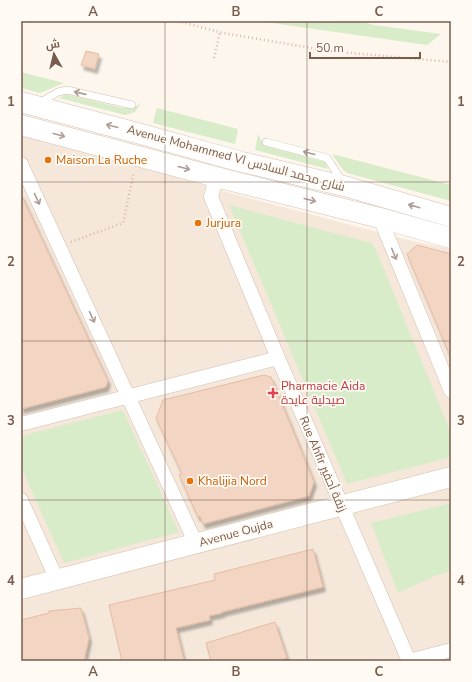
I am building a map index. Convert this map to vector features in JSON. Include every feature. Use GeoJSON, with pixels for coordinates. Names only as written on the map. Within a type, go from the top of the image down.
{"type":"FeatureCollection","features":[{"type":"Feature","properties":{"kind":"main road","name":"Avenue Mohammed VI شارع محمد السادس"},"geometry":{"type":"LineString","coordinates":[[28,104],[242,162],[345,187],[451,217]]}},
{"type":"Feature","properties":{"kind":"main road","name":"Avenue Mohammed VI شارع محمد السادس"},"geometry":{"type":"LineString","coordinates":[[21,125],[216,177],[380,218],[451,238]]}},
{"type":"Feature","properties":{"kind":"main road","name":"Avenue Oujda"},"geometry":{"type":"LineString","coordinates":[[21,590],[451,477]]}},
{"type":"Feature","properties":{"kind":"street"},"geometry":{"type":"LineString","coordinates":[[21,164],[196,544]]}},
{"type":"Feature","properties":{"kind":"street","name":"Rue Ahfir زنقة أحفير"},"geometry":{"type":"LineString","coordinates":[[216,177],[211,197],[341,506],[409,661]]}},
{"type":"Feature","properties":{"kind":"street"},"geometry":{"type":"LineString","coordinates":[[380,218],[451,391]]}},
{"type":"Feature","properties":{"kind":"street"},"geometry":{"type":"LineString","coordinates":[[21,424],[278,358]]}},
{"type":"Feature","properties":{"kind":"street"},"geometry":{"type":"LineString","coordinates":[[21,500],[56,580]]}},
{"type":"Feature","properties":{"kind":"street"},"geometry":{"type":"LineString","coordinates":[[409,661],[451,650]]}},
{"type":"Feature","properties":{"kind":"lane"},"geometry":{"type":"LineString","coordinates":[[28,104],[67,90],[132,105]]}},
{"type":"Feature","properties":{"kind":"lane"},"geometry":{"type":"LineString","coordinates":[[266,142],[327,158],[345,187]]}},
{"type":"Feature","properties":{"kind":"path"},"geometry":{"type":"LineString","coordinates":[[178,21],[220,32],[329,51],[451,62]]}},
{"type":"Feature","properties":{"kind":"path"},"geometry":{"type":"LineString","coordinates":[[214,58],[220,32]]}},
{"type":"Feature","properties":{"kind":"path"},"geometry":{"type":"LineString","coordinates":[[69,243],[123,223],[134,169]]}},
{"type":"Feature","properties":{"kind":"shaded area"},"geometry":{"type":"Polygon","coordinates":[[[21,133],[241,196],[408,240],[451,249],[451,661],[21,661],[21,133]]]}},
{"type":"Feature","properties":{"kind":"green space"},"geometry":{"type":"Polygon","coordinates":[[[258,21],[359,21],[374,25],[441,34],[427,45],[258,21]]]}},
{"type":"Feature","properties":{"kind":"green space"},"geometry":{"type":"Polygon","coordinates":[[[21,72],[64,83],[40,93],[21,88],[21,72]]]}},
{"type":"Feature","properties":{"kind":"green space"},"geometry":{"type":"Polygon","coordinates":[[[65,94],[123,108],[135,107],[141,103],[135,112],[125,115],[59,98],[65,94]]]}},
{"type":"Feature","properties":{"kind":"green space"},"geometry":{"type":"Polygon","coordinates":[[[157,108],[238,129],[235,144],[153,123],[157,108]]]}},
{"type":"Feature","properties":{"kind":"green space"},"geometry":{"type":"Polygon","coordinates":[[[258,134],[263,143],[267,146],[325,162],[328,169],[255,150],[258,134]]]}},
{"type":"Feature","properties":{"kind":"green space"},"geometry":{"type":"Polygon","coordinates":[[[332,154],[451,185],[451,201],[347,173],[343,170],[332,154]]]}},
{"type":"Feature","properties":{"kind":"green space"},"geometry":{"type":"Polygon","coordinates":[[[229,205],[371,243],[376,250],[451,433],[451,457],[347,484],[229,205]]]}},
{"type":"Feature","properties":{"kind":"green space"},"geometry":{"type":"Polygon","coordinates":[[[123,410],[179,532],[64,563],[21,467],[21,436],[123,410]]]}},
{"type":"Feature","properties":{"kind":"green space"},"geometry":{"type":"Polygon","coordinates":[[[451,503],[451,571],[435,576],[398,593],[371,523],[451,503]]]}},
{"type":"Feature","properties":{"kind":"building"},"geometry":{"type":"Polygon","coordinates":[[[86,51],[99,54],[95,69],[81,65],[86,51]]]}},
{"type":"Feature","properties":{"kind":"building"},"geometry":{"type":"Polygon","coordinates":[[[21,194],[108,381],[106,387],[21,409],[21,194]]]}},
{"type":"Feature","properties":{"kind":"building"},"geometry":{"type":"Polygon","coordinates":[[[417,245],[451,254],[451,358],[407,254],[417,245]]]}},
{"type":"Feature","properties":{"kind":"building"},"geometry":{"type":"Polygon","coordinates":[[[264,375],[271,377],[314,482],[309,496],[203,524],[200,516],[198,517],[179,475],[182,474],[156,418],[163,400],[264,375]]]}},
{"type":"Feature","properties":{"kind":"building"},"geometry":{"type":"Polygon","coordinates":[[[313,549],[323,587],[222,612],[209,616],[210,620],[176,628],[184,661],[122,661],[109,605],[215,580],[214,574],[313,549]]]}},
{"type":"Feature","properties":{"kind":"building"},"geometry":{"type":"Polygon","coordinates":[[[81,608],[89,638],[84,661],[21,661],[21,620],[49,613],[49,611],[81,608]]]}},
{"type":"Feature","properties":{"kind":"building"},"geometry":{"type":"Polygon","coordinates":[[[275,622],[287,658],[278,661],[211,661],[206,643],[275,622]]]}},
{"type":"Feature","properties":{"kind":"place","name":"Maison La Ruche"},"geometry":{"type":"Point","coordinates":[48,160]}},
{"type":"Feature","properties":{"kind":"place","name":"Jurjura"},"geometry":{"type":"Point","coordinates":[198,223]}},
{"type":"Feature","properties":{"kind":"place","name":"Pharmacie Aida صيدلية عايدة"},"geometry":{"type":"Point","coordinates":[273,393]}},
{"type":"Feature","properties":{"kind":"place","name":"Khalijia Nord"},"geometry":{"type":"Point","coordinates":[190,481]}}]}
